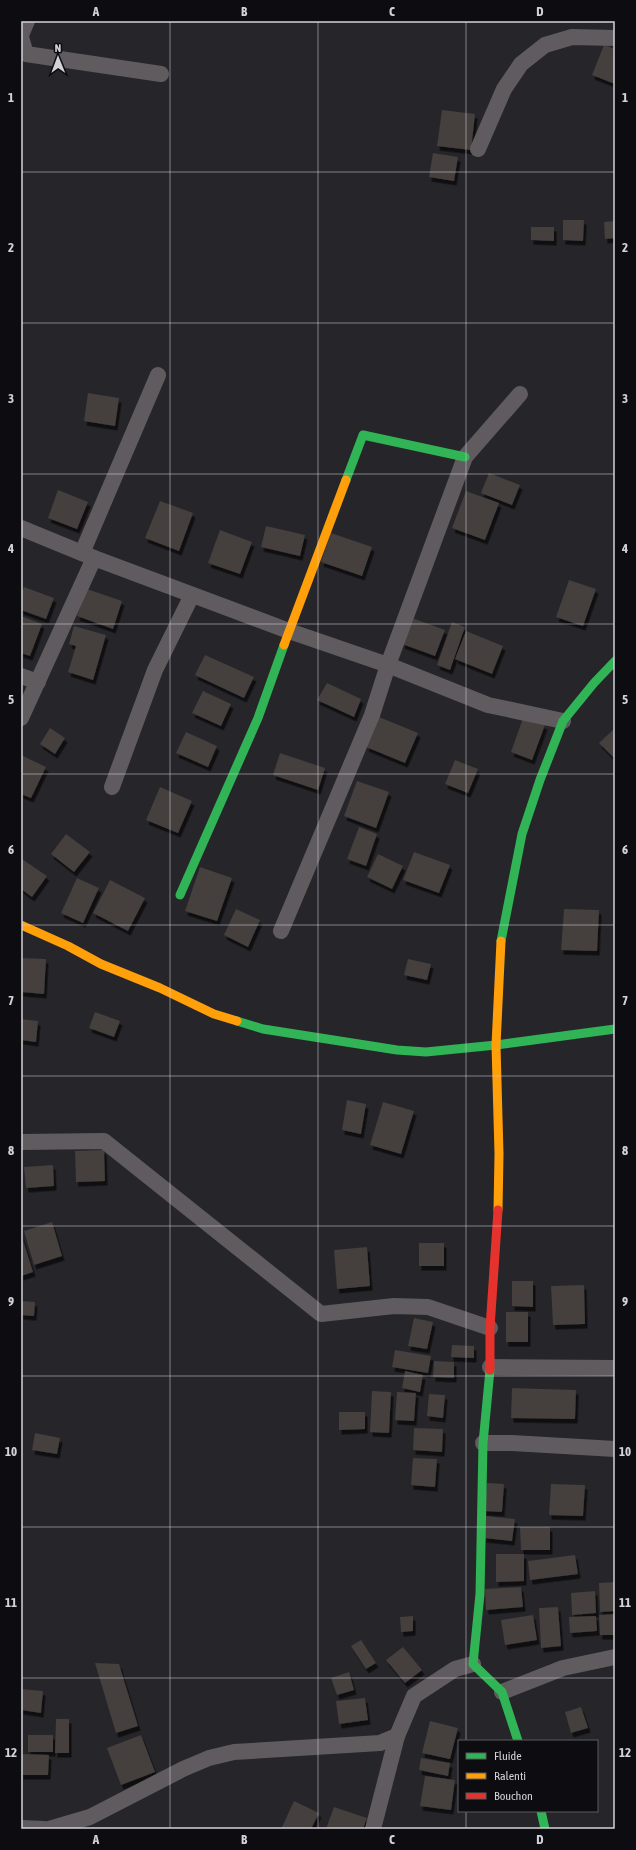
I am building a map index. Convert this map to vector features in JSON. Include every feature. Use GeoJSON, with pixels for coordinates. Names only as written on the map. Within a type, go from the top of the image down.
{"type":"FeatureCollection","features":[{"type":"Feature","properties":{"kind":"street"},"geometry":{"type":"LineString","coordinates":[[27,21],[21,36],[26,54],[161,74]]}},
{"type":"Feature","properties":{"kind":"street"},"geometry":{"type":"LineString","coordinates":[[478,149],[504,89],[521,64],[545,45],[572,37],[615,38]]}},
{"type":"Feature","properties":{"kind":"street"},"geometry":{"type":"LineString","coordinates":[[21,718],[38,682],[158,375]]}},
{"type":"Feature","properties":{"kind":"street"},"geometry":{"type":"LineString","coordinates":[[281,931],[354,761],[372,715],[388,665],[465,457],[520,394]]}},
{"type":"Feature","properties":{"kind":"street"},"geometry":{"type":"LineString","coordinates":[[180,895],[258,718],[288,631],[363,435],[465,457]]}},
{"type":"Feature","properties":{"kind":"street"},"geometry":{"type":"LineString","coordinates":[[21,528],[192,595],[288,631],[388,665],[488,705],[563,721]]}},
{"type":"Feature","properties":{"kind":"street"},"geometry":{"type":"LineString","coordinates":[[112,787],[155,670],[192,595]]}},
{"type":"Feature","properties":{"kind":"street"},"geometry":{"type":"LineString","coordinates":[[473,1664],[480,1594],[483,1443],[490,1366],[490,1328],[497,1236],[499,1154],[496,1045],[501,938],[522,834],[540,780],[563,721],[594,683],[615,661]]}},
{"type":"Feature","properties":{"kind":"street"},"geometry":{"type":"LineString","coordinates":[[21,676],[38,682]]}},
{"type":"Feature","properties":{"kind":"street"},"geometry":{"type":"LineString","coordinates":[[21,925],[68,946],[101,964],[160,988],[214,1014],[263,1029],[397,1050],[426,1052],[496,1045],[615,1028]]}},
{"type":"Feature","properties":{"kind":"street"},"geometry":{"type":"LineString","coordinates":[[21,1142],[104,1141],[321,1314],[394,1306],[428,1307],[490,1328]]}},
{"type":"Feature","properties":{"kind":"street"},"geometry":{"type":"LineString","coordinates":[[490,1366],[615,1368]]}},
{"type":"Feature","properties":{"kind":"street"},"geometry":{"type":"LineString","coordinates":[[483,1443],[512,1443],[615,1450]]}},
{"type":"Feature","properties":{"kind":"street"},"geometry":{"type":"LineString","coordinates":[[502,1692],[563,1668],[615,1657]]}},
{"type":"Feature","properties":{"kind":"street"},"geometry":{"type":"LineString","coordinates":[[473,1664],[502,1692],[518,1740]]}},
{"type":"Feature","properties":{"kind":"street"},"geometry":{"type":"LineString","coordinates":[[373,1829],[397,1736],[414,1696],[455,1669],[473,1664]]}},
{"type":"Feature","properties":{"kind":"street"},"geometry":{"type":"LineString","coordinates":[[49,1829],[90,1817],[184,1769],[209,1758],[234,1752],[380,1743],[397,1736]]}},
{"type":"Feature","properties":{"kind":"street"},"geometry":{"type":"LineString","coordinates":[[541,1812],[545,1829]]}},
{"type":"Feature","properties":{"kind":"street"},"geometry":{"type":"LineString","coordinates":[[21,1828],[44,1829]]}},
{"type":"Feature","properties":{"kind":"building"},"geometry":{"type":"Polygon","coordinates":[[[604,45],[615,49],[615,84],[592,75],[604,45]]]}},
{"type":"Feature","properties":{"kind":"building"},"geometry":{"type":"Polygon","coordinates":[[[442,110],[475,114],[471,150],[437,146],[442,110]]]}},
{"type":"Feature","properties":{"kind":"building"},"geometry":{"type":"Polygon","coordinates":[[[433,153],[458,157],[454,181],[429,177],[433,153]]]}},
{"type":"Feature","properties":{"kind":"building"},"geometry":{"type":"Polygon","coordinates":[[[563,220],[584,220],[583,241],[563,240],[563,220]]]}},
{"type":"Feature","properties":{"kind":"building"},"geometry":{"type":"Polygon","coordinates":[[[615,221],[615,238],[605,239],[604,222],[615,221]]]}},
{"type":"Feature","properties":{"kind":"building"},"geometry":{"type":"Polygon","coordinates":[[[531,227],[554,227],[554,241],[531,240],[531,227]]]}},
{"type":"Feature","properties":{"kind":"building"},"geometry":{"type":"Polygon","coordinates":[[[88,393],[119,398],[115,426],[84,421],[88,393]]]}},
{"type":"Feature","properties":{"kind":"building"},"geometry":{"type":"Polygon","coordinates":[[[489,473],[520,485],[512,505],[481,493],[489,473]]]}},
{"type":"Feature","properties":{"kind":"building"},"geometry":{"type":"Polygon","coordinates":[[[58,490],[88,502],[77,529],[48,518],[58,490]]]}},
{"type":"Feature","properties":{"kind":"building"},"geometry":{"type":"Polygon","coordinates":[[[466,491],[499,503],[485,540],[452,528],[466,491]]]}},
{"type":"Feature","properties":{"kind":"building"},"geometry":{"type":"Polygon","coordinates":[[[160,501],[193,513],[179,551],[145,538],[160,501]]]}},
{"type":"Feature","properties":{"kind":"building"},"geometry":{"type":"Polygon","coordinates":[[[266,526],[305,535],[300,556],[261,547],[266,526]]]}},
{"type":"Feature","properties":{"kind":"building"},"geometry":{"type":"Polygon","coordinates":[[[220,530],[252,542],[240,574],[208,563],[220,530]]]}},
{"type":"Feature","properties":{"kind":"building"},"geometry":{"type":"Polygon","coordinates":[[[331,533],[372,547],[362,576],[321,562],[331,533]]]}},
{"type":"Feature","properties":{"kind":"building"},"geometry":{"type":"Polygon","coordinates":[[[569,580],[596,589],[583,626],[556,617],[569,580]]]}},
{"type":"Feature","properties":{"kind":"building"},"geometry":{"type":"Polygon","coordinates":[[[24,587],[54,598],[46,619],[21,610],[21,594],[24,587]]]}},
{"type":"Feature","properties":{"kind":"building"},"geometry":{"type":"Polygon","coordinates":[[[87,589],[122,601],[113,629],[77,616],[87,589]]]}},
{"type":"Feature","properties":{"kind":"building"},"geometry":{"type":"Polygon","coordinates":[[[21,616],[42,624],[30,656],[21,653],[21,616]]]}},
{"type":"Feature","properties":{"kind":"building"},"geometry":{"type":"Polygon","coordinates":[[[412,618],[445,630],[435,656],[402,644],[412,618]]]}},
{"type":"Feature","properties":{"kind":"building"},"geometry":{"type":"Polygon","coordinates":[[[452,622],[465,627],[450,670],[437,665],[452,622]]]}},
{"type":"Feature","properties":{"kind":"building"},"geometry":{"type":"Polygon","coordinates":[[[74,626],[106,635],[93,680],[68,672],[76,646],[69,644],[74,626]]]}},
{"type":"Feature","properties":{"kind":"building"},"geometry":{"type":"Polygon","coordinates":[[[466,631],[503,646],[492,674],[455,659],[466,631]]]}},
{"type":"Feature","properties":{"kind":"building"},"geometry":{"type":"Polygon","coordinates":[[[205,655],[254,677],[244,698],[195,675],[205,655]]]}},
{"type":"Feature","properties":{"kind":"building"},"geometry":{"type":"Polygon","coordinates":[[[327,683],[361,699],[354,717],[317,700],[327,683]]]}},
{"type":"Feature","properties":{"kind":"building"},"geometry":{"type":"Polygon","coordinates":[[[203,691],[231,704],[221,726],[192,713],[203,691]]]}},
{"type":"Feature","properties":{"kind":"building"},"geometry":{"type":"Polygon","coordinates":[[[379,717],[418,733],[405,763],[366,747],[379,717]]]}},
{"type":"Feature","properties":{"kind":"building"},"geometry":{"type":"Polygon","coordinates":[[[523,718],[545,725],[532,760],[511,752],[523,718]]]}},
{"type":"Feature","properties":{"kind":"building"},"geometry":{"type":"Polygon","coordinates":[[[50,728],[65,738],[55,754],[40,744],[50,728]]]}},
{"type":"Feature","properties":{"kind":"building"},"geometry":{"type":"Polygon","coordinates":[[[615,728],[615,759],[599,743],[615,728]]]}},
{"type":"Feature","properties":{"kind":"building"},"geometry":{"type":"Polygon","coordinates":[[[186,732],[217,746],[208,767],[176,753],[186,732]]]}},
{"type":"Feature","properties":{"kind":"building"},"geometry":{"type":"Polygon","coordinates":[[[280,753],[325,768],[318,790],[273,775],[280,753]]]}},
{"type":"Feature","properties":{"kind":"building"},"geometry":{"type":"Polygon","coordinates":[[[21,755],[46,767],[31,798],[21,794],[21,755]]]}},
{"type":"Feature","properties":{"kind":"building"},"geometry":{"type":"Polygon","coordinates":[[[455,760],[478,769],[468,793],[445,784],[455,760]]]}},
{"type":"Feature","properties":{"kind":"building"},"geometry":{"type":"Polygon","coordinates":[[[357,781],[389,792],[376,828],[344,816],[357,781]]]}},
{"type":"Feature","properties":{"kind":"building"},"geometry":{"type":"Polygon","coordinates":[[[160,787],[192,801],[178,833],[146,820],[160,787]]]}},
{"type":"Feature","properties":{"kind":"building"},"geometry":{"type":"Polygon","coordinates":[[[359,827],[377,834],[366,866],[347,859],[359,827]]]}},
{"type":"Feature","properties":{"kind":"building"},"geometry":{"type":"Polygon","coordinates":[[[66,834],[90,852],[74,872],[51,854],[66,834]]]}},
{"type":"Feature","properties":{"kind":"building"},"geometry":{"type":"Polygon","coordinates":[[[414,852],[450,865],[439,893],[403,880],[414,852]]]}},
{"type":"Feature","properties":{"kind":"building"},"geometry":{"type":"Polygon","coordinates":[[[378,854],[403,866],[392,889],[367,877],[378,854]]]}},
{"type":"Feature","properties":{"kind":"building"},"geometry":{"type":"Polygon","coordinates":[[[22,859],[47,876],[32,897],[21,889],[22,859]]]}},
{"type":"Feature","properties":{"kind":"building"},"geometry":{"type":"Polygon","coordinates":[[[200,867],[232,878],[217,921],[185,911],[200,867]]]}},
{"type":"Feature","properties":{"kind":"building"},"geometry":{"type":"Polygon","coordinates":[[[77,878],[99,888],[83,923],[61,913],[77,878]]]}},
{"type":"Feature","properties":{"kind":"building"},"geometry":{"type":"Polygon","coordinates":[[[110,880],[145,898],[128,931],[93,913],[110,880]]]}},
{"type":"Feature","properties":{"kind":"building"},"geometry":{"type":"Polygon","coordinates":[[[236,909],[260,920],[248,947],[224,935],[236,909]]]}},
{"type":"Feature","properties":{"kind":"building"},"geometry":{"type":"Polygon","coordinates":[[[564,909],[599,910],[597,951],[561,950],[564,909]]]}},
{"type":"Feature","properties":{"kind":"building"},"geometry":{"type":"Polygon","coordinates":[[[21,958],[46,959],[44,994],[21,992],[21,958]]]}},
{"type":"Feature","properties":{"kind":"building"},"geometry":{"type":"Polygon","coordinates":[[[408,959],[431,964],[427,980],[404,975],[408,959]]]}},
{"type":"Feature","properties":{"kind":"building"},"geometry":{"type":"Polygon","coordinates":[[[95,1012],[120,1021],[114,1037],[89,1028],[95,1012]]]}},
{"type":"Feature","properties":{"kind":"building"},"geometry":{"type":"Polygon","coordinates":[[[21,1019],[38,1021],[36,1042],[21,1040],[21,1019]]]}},
{"type":"Feature","properties":{"kind":"building"},"geometry":{"type":"Polygon","coordinates":[[[347,1100],[366,1104],[361,1134],[342,1130],[347,1100]]]}},
{"type":"Feature","properties":{"kind":"building"},"geometry":{"type":"Polygon","coordinates":[[[383,1102],[414,1111],[401,1154],[370,1145],[383,1102]]]}},
{"type":"Feature","properties":{"kind":"building"},"geometry":{"type":"Polygon","coordinates":[[[104,1150],[105,1181],[76,1182],[75,1151],[104,1150]]]}},
{"type":"Feature","properties":{"kind":"building"},"geometry":{"type":"Polygon","coordinates":[[[53,1165],[54,1186],[26,1188],[24,1167],[53,1165]]]}},
{"type":"Feature","properties":{"kind":"building"},"geometry":{"type":"Polygon","coordinates":[[[52,1222],[62,1256],[34,1265],[24,1231],[52,1222]]]}},
{"type":"Feature","properties":{"kind":"building"},"geometry":{"type":"Polygon","coordinates":[[[21,1234],[33,1272],[21,1276],[21,1234]]]}},
{"type":"Feature","properties":{"kind":"building"},"geometry":{"type":"Polygon","coordinates":[[[419,1243],[444,1243],[444,1266],[419,1266],[419,1243]]]}},
{"type":"Feature","properties":{"kind":"building"},"geometry":{"type":"Polygon","coordinates":[[[367,1247],[370,1286],[337,1289],[334,1250],[367,1247]]]}},
{"type":"Feature","properties":{"kind":"building"},"geometry":{"type":"Polygon","coordinates":[[[512,1281],[533,1281],[533,1307],[512,1306],[512,1281]]]}},
{"type":"Feature","properties":{"kind":"building"},"geometry":{"type":"Polygon","coordinates":[[[584,1285],[585,1324],[553,1325],[551,1286],[584,1285]]]}},
{"type":"Feature","properties":{"kind":"building"},"geometry":{"type":"Polygon","coordinates":[[[21,1301],[35,1302],[34,1316],[21,1315],[21,1301]]]}},
{"type":"Feature","properties":{"kind":"building"},"geometry":{"type":"Polygon","coordinates":[[[506,1312],[528,1312],[528,1342],[506,1342],[506,1312]]]}},
{"type":"Feature","properties":{"kind":"building"},"geometry":{"type":"Polygon","coordinates":[[[414,1318],[433,1322],[427,1349],[408,1346],[414,1318]]]}},
{"type":"Feature","properties":{"kind":"building"},"geometry":{"type":"Polygon","coordinates":[[[452,1345],[474,1346],[474,1358],[451,1357],[452,1345]]]}},
{"type":"Feature","properties":{"kind":"building"},"geometry":{"type":"Polygon","coordinates":[[[395,1350],[431,1356],[428,1373],[392,1367],[395,1350]]]}},
{"type":"Feature","properties":{"kind":"building"},"geometry":{"type":"Polygon","coordinates":[[[434,1361],[454,1362],[454,1378],[433,1377],[434,1361]]]}},
{"type":"Feature","properties":{"kind":"building"},"geometry":{"type":"Polygon","coordinates":[[[405,1371],[423,1375],[420,1392],[402,1388],[405,1371]]]}},
{"type":"Feature","properties":{"kind":"building"},"geometry":{"type":"Polygon","coordinates":[[[512,1388],[576,1390],[575,1419],[511,1418],[512,1388]]]}},
{"type":"Feature","properties":{"kind":"building"},"geometry":{"type":"Polygon","coordinates":[[[372,1391],[391,1392],[389,1433],[370,1432],[372,1391]]]}},
{"type":"Feature","properties":{"kind":"building"},"geometry":{"type":"Polygon","coordinates":[[[397,1392],[416,1393],[414,1421],[395,1420],[397,1392]]]}},
{"type":"Feature","properties":{"kind":"building"},"geometry":{"type":"Polygon","coordinates":[[[429,1394],[445,1395],[443,1418],[427,1416],[429,1394]]]}},
{"type":"Feature","properties":{"kind":"building"},"geometry":{"type":"Polygon","coordinates":[[[339,1412],[365,1412],[365,1429],[339,1430],[339,1412]]]}},
{"type":"Feature","properties":{"kind":"building"},"geometry":{"type":"Polygon","coordinates":[[[414,1428],[443,1429],[442,1452],[413,1450],[414,1428]]]}},
{"type":"Feature","properties":{"kind":"building"},"geometry":{"type":"Polygon","coordinates":[[[35,1433],[60,1438],[57,1454],[32,1450],[35,1433]]]}},
{"type":"Feature","properties":{"kind":"building"},"geometry":{"type":"Polygon","coordinates":[[[413,1458],[437,1459],[435,1487],[411,1485],[413,1458]]]}},
{"type":"Feature","properties":{"kind":"building"},"geometry":{"type":"Polygon","coordinates":[[[487,1483],[504,1484],[502,1512],[484,1511],[487,1483]]]}},
{"type":"Feature","properties":{"kind":"building"},"geometry":{"type":"Polygon","coordinates":[[[551,1484],[585,1485],[583,1516],[549,1515],[551,1484]]]}},
{"type":"Feature","properties":{"kind":"building"},"geometry":{"type":"Polygon","coordinates":[[[486,1516],[515,1519],[512,1541],[484,1538],[486,1516]]]}},
{"type":"Feature","properties":{"kind":"building"},"geometry":{"type":"Polygon","coordinates":[[[520,1527],[550,1527],[550,1550],[521,1550],[520,1527]]]}},
{"type":"Feature","properties":{"kind":"building"},"geometry":{"type":"Polygon","coordinates":[[[496,1554],[524,1554],[524,1581],[496,1582],[496,1554]]]}},
{"type":"Feature","properties":{"kind":"building"},"geometry":{"type":"Polygon","coordinates":[[[575,1555],[578,1574],[530,1580],[528,1561],[575,1555]]]}},
{"type":"Feature","properties":{"kind":"building"},"geometry":{"type":"Polygon","coordinates":[[[615,1582],[615,1611],[600,1612],[599,1583],[615,1582]]]}},
{"type":"Feature","properties":{"kind":"building"},"geometry":{"type":"Polygon","coordinates":[[[521,1587],[523,1607],[486,1610],[485,1589],[521,1587]]]}},
{"type":"Feature","properties":{"kind":"building"},"geometry":{"type":"Polygon","coordinates":[[[595,1591],[596,1613],[572,1615],[571,1593],[595,1591]]]}},
{"type":"Feature","properties":{"kind":"building"},"geometry":{"type":"Polygon","coordinates":[[[558,1607],[561,1646],[541,1648],[539,1608],[558,1607]]]}},
{"type":"Feature","properties":{"kind":"building"},"geometry":{"type":"Polygon","coordinates":[[[615,1614],[615,1635],[600,1635],[599,1615],[615,1614]]]}},
{"type":"Feature","properties":{"kind":"building"},"geometry":{"type":"Polygon","coordinates":[[[533,1615],[537,1640],[505,1645],[501,1620],[533,1615]]]}},
{"type":"Feature","properties":{"kind":"building"},"geometry":{"type":"Polygon","coordinates":[[[413,1616],[413,1631],[401,1632],[400,1617],[413,1616]]]}},
{"type":"Feature","properties":{"kind":"building"},"geometry":{"type":"Polygon","coordinates":[[[596,1616],[597,1631],[570,1633],[569,1617],[596,1616]]]}},
{"type":"Feature","properties":{"kind":"building"},"geometry":{"type":"Polygon","coordinates":[[[361,1640],[376,1663],[366,1669],[351,1646],[361,1640]]]}},
{"type":"Feature","properties":{"kind":"building"},"geometry":{"type":"Polygon","coordinates":[[[403,1647],[422,1670],[405,1683],[386,1660],[403,1647]]]}},
{"type":"Feature","properties":{"kind":"building"},"geometry":{"type":"Polygon","coordinates":[[[95,1663],[119,1664],[138,1726],[116,1733],[95,1663]]]}},
{"type":"Feature","properties":{"kind":"building"},"geometry":{"type":"Polygon","coordinates":[[[349,1672],[354,1690],[337,1695],[331,1678],[349,1672]]]}},
{"type":"Feature","properties":{"kind":"building"},"geometry":{"type":"Polygon","coordinates":[[[21,1689],[43,1691],[41,1713],[21,1710],[21,1689]]]}},
{"type":"Feature","properties":{"kind":"building"},"geometry":{"type":"Polygon","coordinates":[[[365,1698],[368,1720],[339,1724],[336,1701],[365,1698]]]}},
{"type":"Feature","properties":{"kind":"building"},"geometry":{"type":"Polygon","coordinates":[[[581,1707],[588,1728],[571,1733],[565,1712],[581,1707]]]}},
{"type":"Feature","properties":{"kind":"building"},"geometry":{"type":"Polygon","coordinates":[[[56,1719],[69,1719],[69,1753],[55,1753],[56,1719]]]}},
{"type":"Feature","properties":{"kind":"building"},"geometry":{"type":"Polygon","coordinates":[[[430,1721],[458,1728],[450,1759],[422,1753],[430,1721]]]}},
{"type":"Feature","properties":{"kind":"building"},"geometry":{"type":"Polygon","coordinates":[[[28,1735],[53,1735],[53,1752],[28,1752],[28,1735]]]}},
{"type":"Feature","properties":{"kind":"building"},"geometry":{"type":"Polygon","coordinates":[[[141,1735],[155,1772],[121,1785],[107,1748],[141,1735]]]}},
{"type":"Feature","properties":{"kind":"building"},"geometry":{"type":"Polygon","coordinates":[[[21,1754],[49,1755],[48,1775],[21,1775],[21,1754]]]}},
{"type":"Feature","properties":{"kind":"building"},"geometry":{"type":"Polygon","coordinates":[[[421,1758],[450,1763],[448,1776],[419,1770],[421,1758]]]}},
{"type":"Feature","properties":{"kind":"building"},"geometry":{"type":"Polygon","coordinates":[[[425,1776],[455,1780],[451,1810],[420,1806],[425,1776]]]}},
{"type":"Feature","properties":{"kind":"building"},"geometry":{"type":"Polygon","coordinates":[[[294,1801],[319,1813],[311,1829],[281,1829],[294,1801]]]}},
{"type":"Feature","properties":{"kind":"building"},"geometry":{"type":"Polygon","coordinates":[[[334,1807],[367,1818],[363,1829],[326,1829],[334,1807]]]}},
{"type":"Feature","properties":{"kind":"traffic: fast"},"geometry":{"type":"LineString","coordinates":[[346,480],[363,435],[465,457]]}},
{"type":"Feature","properties":{"kind":"traffic: fast"},"geometry":{"type":"LineString","coordinates":[[180,895],[258,718],[284,645]]}},
{"type":"Feature","properties":{"kind":"traffic: fast"},"geometry":{"type":"LineString","coordinates":[[501,941],[522,834],[540,780],[563,721],[594,683],[615,661]]}},
{"type":"Feature","properties":{"kind":"traffic: fast"},"geometry":{"type":"LineString","coordinates":[[237,1021],[263,1029],[397,1050],[426,1052],[496,1045],[615,1029]]}},
{"type":"Feature","properties":{"kind":"traffic: fast"},"geometry":{"type":"LineString","coordinates":[[490,1370],[483,1443],[480,1594],[473,1664],[502,1692],[518,1740]]}},
{"type":"Feature","properties":{"kind":"traffic: fast"},"geometry":{"type":"LineString","coordinates":[[541,1812],[545,1829]]}},
{"type":"Feature","properties":{"kind":"traffic: slow"},"geometry":{"type":"LineString","coordinates":[[284,645],[346,480]]}},
{"type":"Feature","properties":{"kind":"traffic: slow"},"geometry":{"type":"LineString","coordinates":[[21,925],[68,946],[101,964],[160,988],[214,1014],[237,1021]]}},
{"type":"Feature","properties":{"kind":"traffic: slow"},"geometry":{"type":"LineString","coordinates":[[498,1210],[499,1154],[496,1045],[501,941]]}},
{"type":"Feature","properties":{"kind":"traffic: jam"},"geometry":{"type":"LineString","coordinates":[[490,1370],[490,1328],[498,1210]]}}]}
